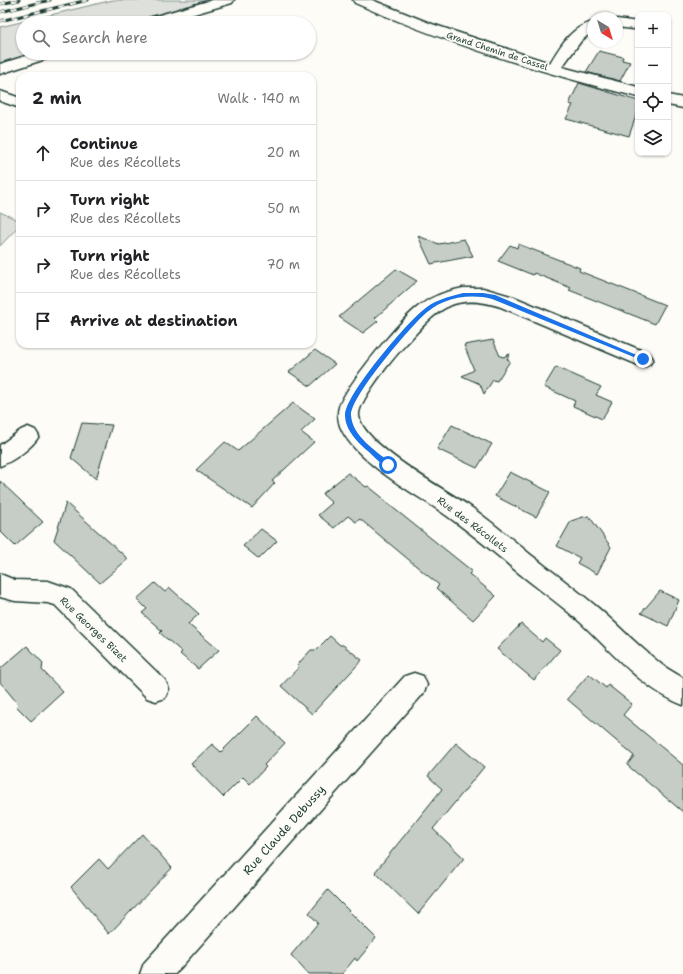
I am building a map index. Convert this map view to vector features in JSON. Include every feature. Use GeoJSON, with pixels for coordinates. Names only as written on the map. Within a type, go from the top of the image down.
{"type":"FeatureCollection","features":[{"type":"Feature","properties":{"kind":"street"},"geometry":{"type":"LineString","coordinates":[[171,16],[227,0]]}},
{"type":"Feature","properties":{"kind":"street","name":"Grand Chemin de Cassel"},"geometry":{"type":"LineString","coordinates":[[360,0],[435,31],[553,69],[635,91]]}},
{"type":"Feature","properties":{"kind":"street"},"geometry":{"type":"LineString","coordinates":[[623,24],[633,25]]}},
{"type":"Feature","properties":{"kind":"street"},"geometry":{"type":"LineString","coordinates":[[553,69],[580,32],[587,28]]}},
{"type":"Feature","properties":{"kind":"street"},"geometry":{"type":"LineString","coordinates":[[0,70],[29,60]]}},
{"type":"Feature","properties":{"kind":"street"},"geometry":{"type":"LineString","coordinates":[[0,96],[16,102]]}},
{"type":"Feature","properties":{"kind":"street"},"geometry":{"type":"LineString","coordinates":[[671,101],[683,104]]}},
{"type":"Feature","properties":{"kind":"street","name":"Rue des Récollets"},"geometry":{"type":"LineString","coordinates":[[643,359],[507,302],[483,295],[463,295],[442,300],[424,312],[398,340],[361,387],[350,406],[348,415],[354,432],[373,452],[398,472],[460,512],[588,614],[647,669],[683,693]]}},
{"type":"Feature","properties":{"kind":"street"},"geometry":{"type":"LineString","coordinates":[[0,457],[28,436]]}},
{"type":"Feature","properties":{"kind":"street","name":"Rue Georges Bizet"},"geometry":{"type":"LineString","coordinates":[[0,585],[8,590],[16,592],[50,592],[57,593],[63,597],[156,689]]}},
{"type":"Feature","properties":{"kind":"street","name":"Rue Claude Debussy"},"geometry":{"type":"LineString","coordinates":[[155,974],[414,685]]}},
{"type":"Feature","properties":{"kind":"shaded area"},"geometry":{"type":"Polygon","coordinates":[[[113,0],[208,0],[152,16],[46,16],[113,0]]]}},
{"type":"Feature","properties":{"kind":"shaded area"},"geometry":{"type":"Polygon","coordinates":[[[16,23],[16,59],[0,64],[0,27],[16,23]]]}},
{"type":"Feature","properties":{"kind":"shaded area"},"geometry":{"type":"Polygon","coordinates":[[[0,212],[16,219],[16,229],[0,246],[0,212]]]}},
{"type":"Feature","properties":{"kind":"building"},"geometry":{"type":"Polygon","coordinates":[[[599,51],[623,57],[622,60],[630,62],[620,81],[586,72],[599,51]]]}},
{"type":"Feature","properties":{"kind":"building"},"geometry":{"type":"Polygon","coordinates":[[[579,83],[635,100],[635,119],[629,136],[566,119],[573,105],[569,104],[579,83]]]}},
{"type":"Feature","properties":{"kind":"building"},"geometry":{"type":"Polygon","coordinates":[[[418,236],[439,244],[464,239],[473,256],[431,264],[418,236]]]}},
{"type":"Feature","properties":{"kind":"building"},"geometry":{"type":"Polygon","coordinates":[[[518,244],[580,268],[579,271],[665,305],[655,324],[569,290],[571,288],[534,273],[533,275],[498,261],[510,245],[517,248],[518,244]]]}},
{"type":"Feature","properties":{"kind":"building"},"geometry":{"type":"Polygon","coordinates":[[[396,269],[417,281],[375,318],[378,321],[363,333],[339,317],[396,269]]]}},
{"type":"Feature","properties":{"kind":"building"},"geometry":{"type":"Polygon","coordinates":[[[493,340],[500,356],[503,357],[510,354],[507,359],[510,361],[497,381],[493,380],[484,394],[480,384],[462,376],[474,370],[464,345],[493,340]]]}},
{"type":"Feature","properties":{"kind":"building"},"geometry":{"type":"Polygon","coordinates":[[[315,350],[335,364],[310,386],[289,372],[315,350]]]}},
{"type":"Feature","properties":{"kind":"building"},"geometry":{"type":"Polygon","coordinates":[[[556,367],[601,387],[596,395],[612,402],[602,419],[573,406],[575,401],[544,387],[556,367]]]}},
{"type":"Feature","properties":{"kind":"building"},"geometry":{"type":"Polygon","coordinates":[[[293,403],[315,419],[301,432],[314,442],[272,481],[275,483],[252,508],[196,470],[225,442],[238,451],[293,403]]]}},
{"type":"Feature","properties":{"kind":"building"},"geometry":{"type":"Polygon","coordinates":[[[82,423],[112,425],[96,479],[71,458],[82,423]]]}},
{"type":"Feature","properties":{"kind":"building"},"geometry":{"type":"Polygon","coordinates":[[[452,425],[492,444],[477,468],[437,449],[452,425]]]}},
{"type":"Feature","properties":{"kind":"building"},"geometry":{"type":"Polygon","coordinates":[[[510,472],[550,492],[536,517],[495,496],[510,472]]]}},
{"type":"Feature","properties":{"kind":"building"},"geometry":{"type":"Polygon","coordinates":[[[348,473],[366,487],[368,486],[383,498],[382,499],[472,571],[469,574],[496,596],[473,620],[436,588],[439,585],[360,519],[356,522],[348,516],[334,528],[318,515],[332,503],[322,494],[348,473]]]}},
{"type":"Feature","properties":{"kind":"building"},"geometry":{"type":"Polygon","coordinates":[[[0,481],[43,522],[15,546],[0,531],[0,481]]]}},
{"type":"Feature","properties":{"kind":"building"},"geometry":{"type":"Polygon","coordinates":[[[66,503],[128,559],[100,583],[54,540],[66,503]]]}},
{"type":"Feature","properties":{"kind":"building"},"geometry":{"type":"Polygon","coordinates":[[[589,516],[611,547],[597,574],[577,563],[580,558],[557,546],[571,521],[589,516]]]}},
{"type":"Feature","properties":{"kind":"building"},"geometry":{"type":"Polygon","coordinates":[[[261,529],[277,541],[259,559],[243,546],[261,529]]]}},
{"type":"Feature","properties":{"kind":"building"},"geometry":{"type":"Polygon","coordinates":[[[155,583],[165,592],[170,588],[199,614],[188,624],[219,650],[198,669],[180,654],[182,652],[160,633],[162,631],[142,613],[147,609],[137,599],[155,583]]]}},
{"type":"Feature","properties":{"kind":"building"},"geometry":{"type":"Polygon","coordinates":[[[660,591],[679,600],[668,626],[641,613],[660,591]]]}},
{"type":"Feature","properties":{"kind":"building"},"geometry":{"type":"Polygon","coordinates":[[[521,624],[542,642],[545,638],[560,650],[534,680],[497,649],[521,624]]]}},
{"type":"Feature","properties":{"kind":"building"},"geometry":{"type":"Polygon","coordinates":[[[330,636],[362,660],[312,714],[281,686],[299,667],[297,665],[311,650],[316,650],[330,636]]]}},
{"type":"Feature","properties":{"kind":"building"},"geometry":{"type":"Polygon","coordinates":[[[27,646],[43,663],[42,670],[63,692],[31,721],[16,706],[18,704],[0,682],[0,669],[27,646]]]}},
{"type":"Feature","properties":{"kind":"building"},"geometry":{"type":"Polygon","coordinates":[[[589,674],[606,688],[608,685],[632,704],[623,715],[683,765],[683,812],[627,765],[634,756],[567,699],[589,674]]]}},
{"type":"Feature","properties":{"kind":"building"},"geometry":{"type":"Polygon","coordinates":[[[257,716],[285,743],[264,765],[266,767],[250,784],[243,777],[223,797],[191,764],[212,744],[221,752],[257,716]]]}},
{"type":"Feature","properties":{"kind":"building"},"geometry":{"type":"Polygon","coordinates":[[[456,743],[484,767],[433,829],[464,858],[418,914],[375,872],[442,789],[428,776],[456,743]]]}},
{"type":"Feature","properties":{"kind":"building"},"geometry":{"type":"Polygon","coordinates":[[[142,834],[172,868],[109,934],[71,887],[99,859],[108,869],[142,834]]]}},
{"type":"Feature","properties":{"kind":"building"},"geometry":{"type":"Polygon","coordinates":[[[328,890],[376,938],[357,961],[355,958],[342,974],[308,974],[291,955],[318,923],[309,913],[328,890]]]}},
{"type":"Feature","properties":{"kind":"railway"},"geometry":{"type":"LineString","coordinates":[[0,4],[19,0]]}},
{"type":"Feature","properties":{"kind":"railway"},"geometry":{"type":"LineString","coordinates":[[0,12],[50,0]]}},
{"type":"Feature","properties":{"kind":"railway"},"geometry":{"type":"LineString","coordinates":[[21,16],[88,0]]}},
{"type":"Feature","properties":{"kind":"railway"},"geometry":{"type":"LineString","coordinates":[[0,21],[16,17]]}},
{"type":"Feature","properties":{"kind":"route"},"geometry":{"type":"LineString","coordinates":[[388,465],[368,448],[354,432],[348,415],[350,406],[361,387],[398,340],[424,312],[432,305],[442,300],[474,294],[493,297],[643,359]]}}]}
